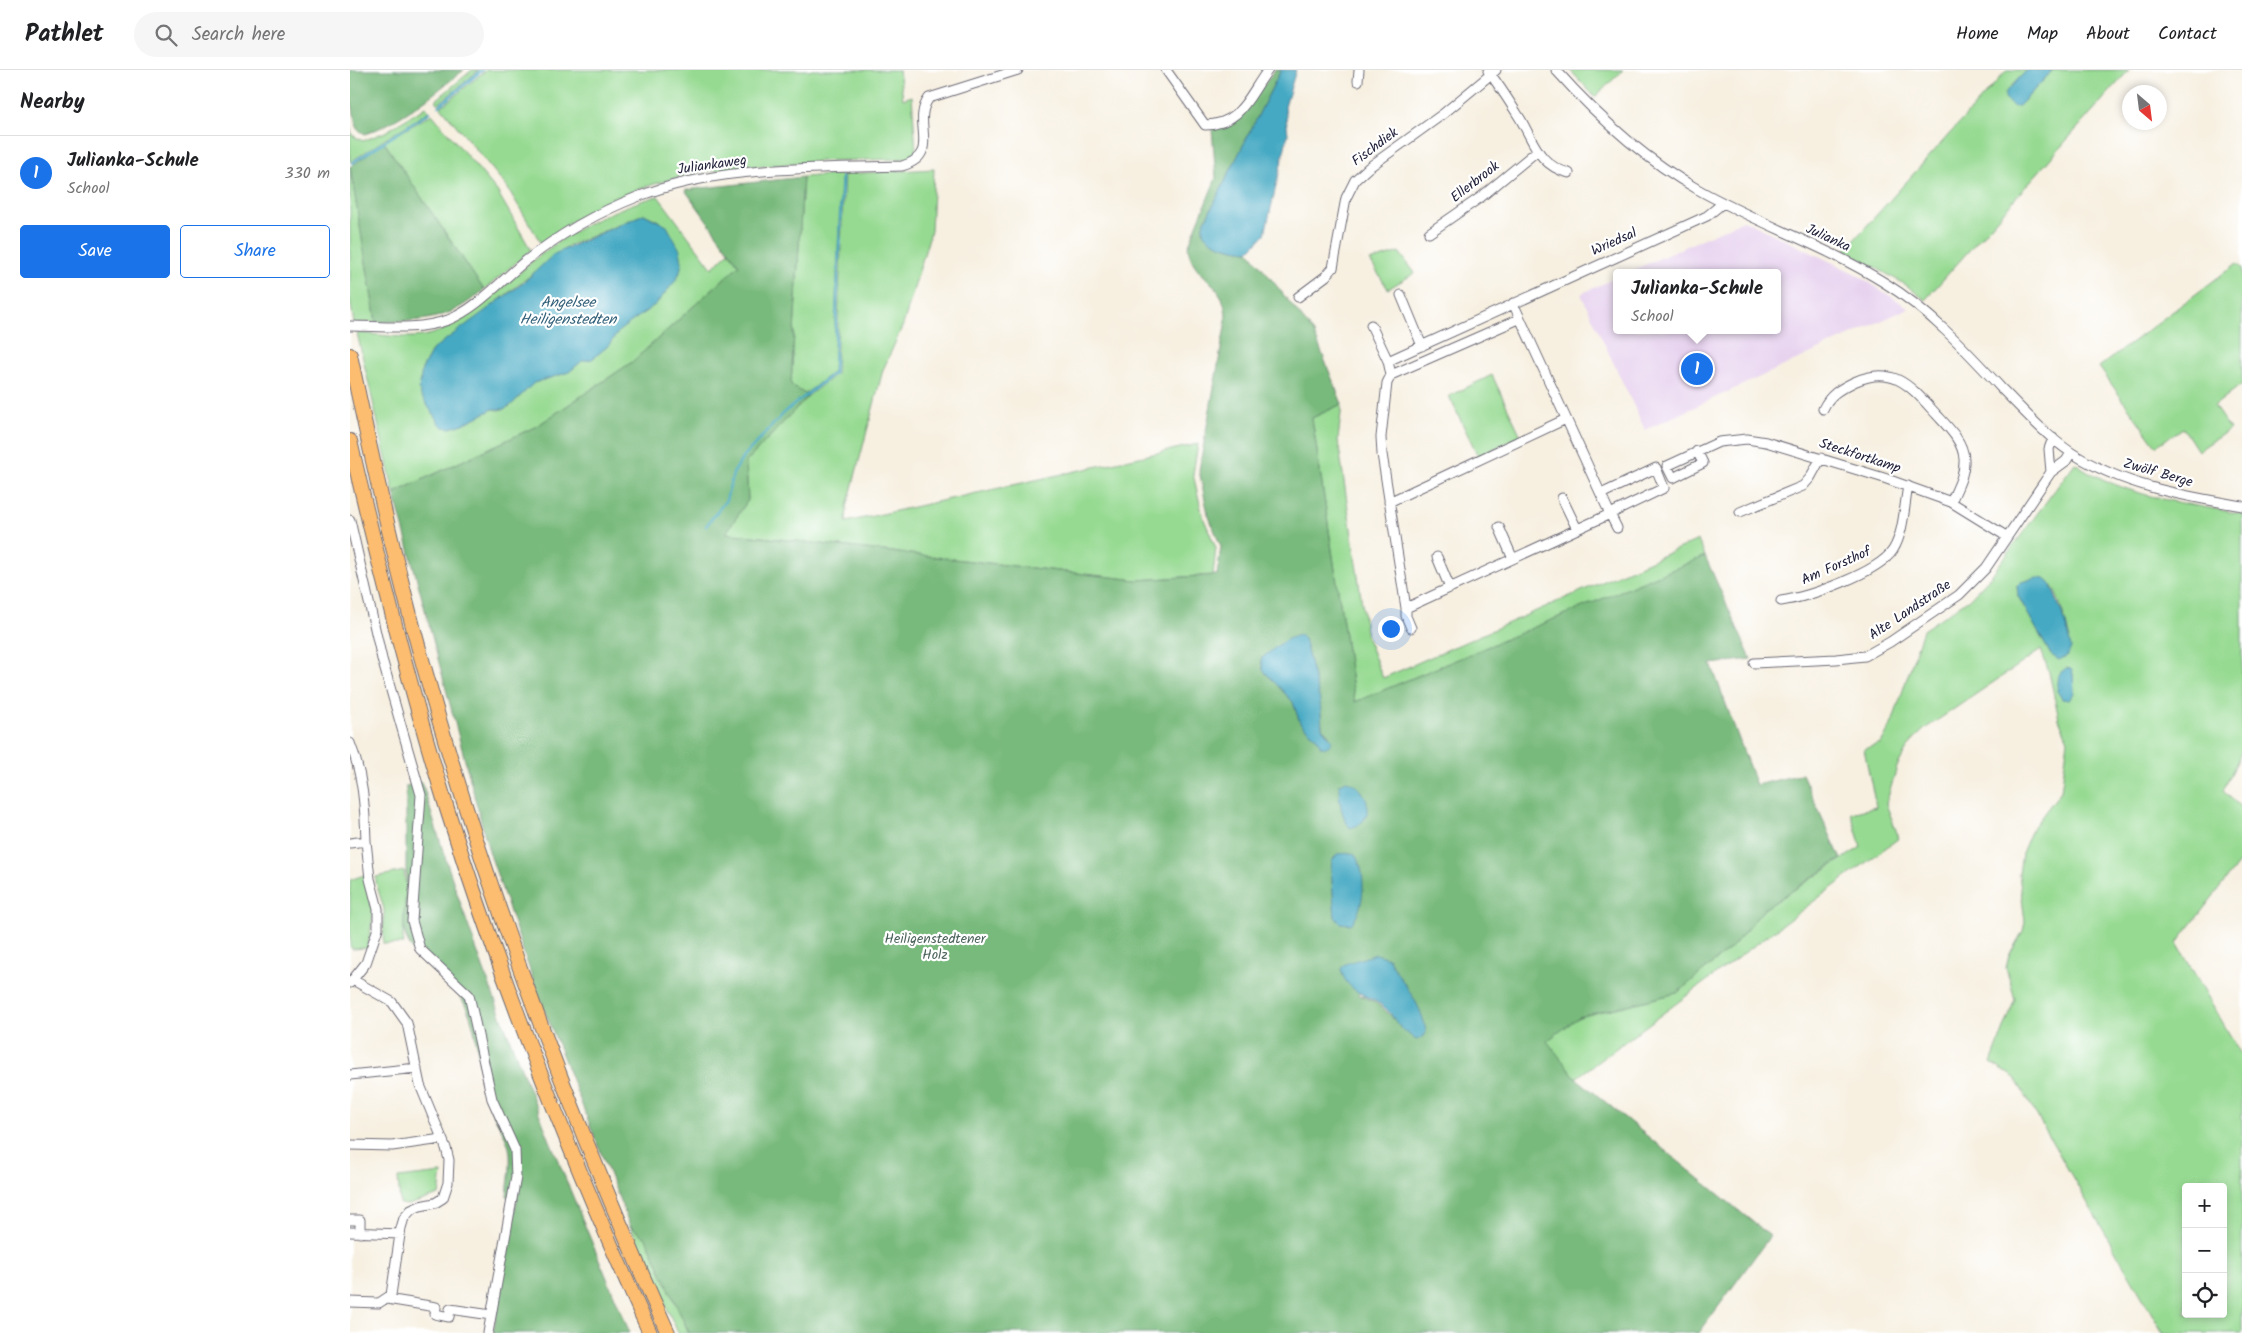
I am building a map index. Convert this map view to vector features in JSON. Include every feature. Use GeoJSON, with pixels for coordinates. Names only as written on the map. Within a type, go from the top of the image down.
{"type":"FeatureCollection","features":[{"type":"Feature","properties":{"kind":"highway"},"geometry":{"type":"LineString","coordinates":[[350,354],[389,532],[424,668],[465,805],[554,1055],[604,1181],[668,1333]]}},
{"type":"Feature","properties":{"kind":"highway"},"geometry":{"type":"LineString","coordinates":[[350,441],[372,538],[408,673],[448,811],[492,943],[580,1171],[650,1333]]}},
{"type":"Feature","properties":{"kind":"street","name":"Juliankaweg"},"geometry":{"type":"LineString","coordinates":[[355,326],[417,326],[448,320],[471,307],[538,251],[574,228],[612,207],[682,181],[789,170],[902,166],[913,163],[922,156],[924,149],[923,112],[924,104],[929,98],[1018,70]]}},
{"type":"Feature","properties":{"kind":"street"},"geometry":{"type":"LineString","coordinates":[[1166,70],[1205,125],[1223,123],[1235,117],[1268,70]]}},
{"type":"Feature","properties":{"kind":"street"},"geometry":{"type":"LineString","coordinates":[[1358,81],[1359,70]]}},
{"type":"Feature","properties":{"kind":"street","name":"Julianka"},"geometry":{"type":"LineString","coordinates":[[1556,70],[1601,117],[1639,149],[1681,179],[1723,203],[1860,269],[1903,295],[1953,339],[2053,438],[2072,453]]}},
{"type":"Feature","properties":{"kind":"street"},"geometry":{"type":"LineString","coordinates":[[1491,72],[1537,151],[1559,171],[1569,173]]}},
{"type":"Feature","properties":{"kind":"street","name":"Fischdiek"},"geometry":{"type":"LineString","coordinates":[[1298,297],[1326,276],[1333,268],[1346,198],[1358,177],[1430,124],[1491,72]]}},
{"type":"Feature","properties":{"kind":"street","name":"Ellerbrook"},"geometry":{"type":"LineString","coordinates":[[1429,233],[1481,197],[1537,151]]}},
{"type":"Feature","properties":{"kind":"street","name":"Wriedsal"},"geometry":{"type":"LineString","coordinates":[[1388,361],[1707,216],[1723,203]]}},
{"type":"Feature","properties":{"kind":"street"},"geometry":{"type":"LineString","coordinates":[[1401,295],[1422,346]]}},
{"type":"Feature","properties":{"kind":"street"},"geometry":{"type":"LineString","coordinates":[[1513,303],[1617,528]]}},
{"type":"Feature","properties":{"kind":"street"},"geometry":{"type":"LineString","coordinates":[[1411,628],[1406,616],[1381,442],[1387,382],[1391,375],[1519,319]]}},
{"type":"Feature","properties":{"kind":"street"},"geometry":{"type":"LineString","coordinates":[[1371,325],[1388,361],[1391,375]]}},
{"type":"Feature","properties":{"kind":"street"},"geometry":{"type":"LineString","coordinates":[[1823,409],[1828,398],[1839,389],[1866,377],[1880,375],[1895,378],[1909,386],[1951,430],[1960,443],[1964,458],[1964,474],[1951,502]]}},
{"type":"Feature","properties":{"kind":"street"},"geometry":{"type":"LineString","coordinates":[[1389,502],[1566,419]]}},
{"type":"Feature","properties":{"kind":"street"},"geometry":{"type":"LineString","coordinates":[[2051,472],[2049,449],[2053,438]]}},
{"type":"Feature","properties":{"kind":"street","name":"Steckfortkamp"},"geometry":{"type":"LineString","coordinates":[[1697,451],[1719,442],[1747,439],[1774,444],[1908,486],[1951,502],[2006,536]]}},
{"type":"Feature","properties":{"kind":"street","name":"Alte Landstraße"},"geometry":{"type":"LineString","coordinates":[[1754,664],[1865,656],[1890,642],[1959,595],[1986,568],[2051,472],[2066,461],[2072,453]]}},
{"type":"Feature","properties":{"kind":"street","name":"Zwölf Berge"},"geometry":{"type":"LineString","coordinates":[[2072,453],[2094,466],[2133,482],[2181,495],[2242,506]]}},
{"type":"Feature","properties":{"kind":"street"},"geometry":{"type":"LineString","coordinates":[[1740,512],[1803,486],[1810,478],[1821,458]]}},
{"type":"Feature","properties":{"kind":"street"},"geometry":{"type":"LineString","coordinates":[[1406,608],[1664,488],[1656,468],[1601,494]]}},
{"type":"Feature","properties":{"kind":"street","name":"Am Forsthof"},"geometry":{"type":"LineString","coordinates":[[1781,600],[1798,598],[1833,585],[1873,568],[1886,558],[1898,539],[1908,486]]}},
{"type":"Feature","properties":{"kind":"street"},"geometry":{"type":"LineString","coordinates":[[1562,498],[1577,530]]}},
{"type":"Feature","properties":{"kind":"street"},"geometry":{"type":"LineString","coordinates":[[350,520],[382,659],[421,796],[412,921],[417,943],[424,954],[469,995],[492,1099],[511,1139],[516,1156],[516,1177],[488,1333]]}},
{"type":"Feature","properties":{"kind":"street"},"geometry":{"type":"LineString","coordinates":[[1499,527],[1513,559]]}},
{"type":"Feature","properties":{"kind":"street"},"geometry":{"type":"LineString","coordinates":[[1437,557],[1450,588]]}},
{"type":"Feature","properties":{"kind":"street"},"geometry":{"type":"LineString","coordinates":[[350,743],[364,798],[371,884],[378,909],[378,923],[368,958],[352,982],[386,997],[400,1011],[408,1026],[423,1094],[442,1139],[449,1164],[445,1194],[437,1202],[420,1206],[408,1212],[402,1224],[392,1294],[387,1299],[376,1303],[350,1302]]}},
{"type":"Feature","properties":{"kind":"street"},"geometry":{"type":"LineString","coordinates":[[350,843],[366,841]]}},
{"type":"Feature","properties":{"kind":"street"},"geometry":{"type":"LineString","coordinates":[[350,1075],[417,1068]]}},
{"type":"Feature","properties":{"kind":"street"},"geometry":{"type":"LineString","coordinates":[[350,1145],[392,1146],[442,1139]]}},
{"type":"Feature","properties":{"kind":"street"},"geometry":{"type":"LineString","coordinates":[[350,1220],[360,1220],[360,1233]]}},
{"type":"Feature","properties":{"kind":"street"},"geometry":{"type":"LineString","coordinates":[[350,1232],[400,1234]]}},
{"type":"Feature","properties":{"kind":"street"},"geometry":{"type":"LineString","coordinates":[[387,1299],[436,1306],[435,1314],[449,1317],[450,1309],[491,1315]]}},
{"type":"Feature","properties":{"kind":"shaded area"},"geometry":{"type":"Polygon","coordinates":[[[1744,220],[1856,274],[1909,308],[1645,430],[1581,294],[1613,279],[1613,334],[1781,334],[1781,269],[1636,269],[1744,220]]]}},
{"type":"Feature","properties":{"kind":"green space"},"geometry":{"type":"Polygon","coordinates":[[[350,70],[464,70],[392,122],[365,134],[357,129],[350,94],[350,70]]]}},
{"type":"Feature","properties":{"kind":"green space"},"geometry":{"type":"Polygon","coordinates":[[[472,70],[479,70],[438,104],[435,101],[472,70]]]}},
{"type":"Feature","properties":{"kind":"green space"},"geometry":{"type":"Polygon","coordinates":[[[486,70],[899,70],[903,99],[912,96],[916,151],[910,157],[901,159],[821,161],[707,171],[680,177],[639,189],[600,205],[577,218],[541,243],[507,187],[441,107],[486,70]]]}},
{"type":"Feature","properties":{"kind":"green space","name":"Heiligenstedtener Holz"},"geometry":{"type":"Polygon","coordinates":[[[1275,70],[1281,70],[1203,225],[1203,233],[1217,244],[1249,251],[1314,333],[1342,404],[1312,418],[1355,702],[1705,556],[1751,659],[1711,664],[1756,785],[1802,774],[1841,859],[1764,909],[1732,947],[1677,993],[1579,1017],[1547,1041],[1576,1078],[1770,1236],[1699,1333],[689,1333],[646,1238],[630,1226],[538,994],[489,851],[394,493],[537,426],[632,362],[739,265],[685,190],[803,177],[791,385],[808,396],[746,462],[748,500],[726,533],[1137,580],[1217,575],[1221,547],[1208,514],[1199,470],[1226,321],[1225,307],[1221,296],[1196,267],[1188,247],[1216,178],[1212,129],[1228,126],[1239,118],[1275,70]],[[1304,639],[1280,644],[1261,659],[1263,670],[1293,702],[1300,723],[1317,738],[1321,747],[1330,736],[1322,728],[1320,701],[1304,639]],[[1331,869],[1335,916],[1340,923],[1331,869]],[[1388,958],[1359,995],[1376,1003],[1416,1040],[1422,1038],[1425,1024],[1388,958]]]}},
{"type":"Feature","properties":{"kind":"green space"},"geometry":{"type":"Polygon","coordinates":[[[1570,70],[1623,70],[1595,97],[1570,70]]]}},
{"type":"Feature","properties":{"kind":"green space"},"geometry":{"type":"Polygon","coordinates":[[[2007,70],[2027,70],[2005,93],[2019,106],[2053,70],[2129,70],[1925,300],[1906,285],[1845,250],[2007,70]]]}},
{"type":"Feature","properties":{"kind":"green space"},"geometry":{"type":"Polygon","coordinates":[[[426,107],[429,111],[350,162],[350,126],[352,135],[363,141],[385,132],[426,107]]]}},
{"type":"Feature","properties":{"kind":"green space"},"geometry":{"type":"Polygon","coordinates":[[[432,114],[497,191],[531,250],[484,290],[384,142],[432,114]]]}},
{"type":"Feature","properties":{"kind":"green space"},"geometry":{"type":"Polygon","coordinates":[[[384,142],[484,290],[458,308],[434,318],[376,322],[350,167],[384,142]]]}},
{"type":"Feature","properties":{"kind":"green space"},"geometry":{"type":"Polygon","coordinates":[[[350,166],[376,322],[354,323],[350,300],[350,166]]]}},
{"type":"Feature","properties":{"kind":"green space"},"geometry":{"type":"Polygon","coordinates":[[[934,169],[931,231],[903,325],[883,370],[847,507],[846,522],[1198,444],[1193,474],[1203,517],[1216,548],[1213,575],[1137,580],[726,533],[748,500],[746,462],[808,396],[836,374],[844,174],[934,169]]]}},
{"type":"Feature","properties":{"kind":"green space"},"geometry":{"type":"Polygon","coordinates":[[[841,174],[833,372],[805,394],[791,385],[803,177],[841,174]]]}},
{"type":"Feature","properties":{"kind":"green space"},"geometry":{"type":"Polygon","coordinates":[[[658,196],[712,268],[729,252],[739,265],[632,362],[537,426],[394,493],[357,333],[414,337],[432,334],[448,328],[489,300],[539,256],[566,236],[611,213],[658,196]],[[644,214],[568,246],[461,330],[433,349],[422,369],[450,428],[463,424],[493,409],[499,410],[510,406],[534,383],[569,372],[582,361],[592,359],[608,346],[620,330],[656,304],[676,280],[680,272],[659,221],[644,214]]]}},
{"type":"Feature","properties":{"kind":"green space"},"geometry":{"type":"Polygon","coordinates":[[[1399,252],[1415,273],[1388,289],[1370,261],[1399,252]]]}},
{"type":"Feature","properties":{"kind":"green space"},"geometry":{"type":"Polygon","coordinates":[[[2237,263],[2242,268],[2242,384],[2214,406],[2230,429],[2198,451],[2183,428],[2156,446],[2099,367],[2237,263]]]}},
{"type":"Feature","properties":{"kind":"green space"},"geometry":{"type":"Polygon","coordinates":[[[1492,375],[1521,436],[1478,456],[1449,396],[1492,375]]]}},
{"type":"Feature","properties":{"kind":"green space"},"geometry":{"type":"Polygon","coordinates":[[[1342,404],[1338,440],[1367,638],[1383,678],[1698,540],[1705,556],[1355,702],[1312,418],[1342,404]]]}},
{"type":"Feature","properties":{"kind":"green space"},"geometry":{"type":"Polygon","coordinates":[[[2075,463],[2094,475],[2134,491],[2177,502],[2242,514],[2242,751],[2223,791],[2242,808],[2242,859],[2177,943],[2242,1056],[2242,1333],[2163,1333],[2015,1078],[1991,1063],[2015,999],[2006,968],[2009,955],[2023,931],[2025,922],[2019,874],[2022,853],[2032,829],[2061,791],[2068,740],[2059,719],[2049,672],[2041,650],[1926,728],[1914,739],[1897,767],[1886,804],[1899,838],[1576,1078],[1546,1041],[1579,1017],[1677,993],[1732,947],[1764,909],[1861,847],[1851,813],[1876,807],[1864,749],[1881,743],[1892,723],[1923,630],[1969,599],[1990,577],[2075,463]],[[2045,579],[2028,580],[2017,586],[2018,596],[2051,655],[2070,639],[2058,598],[2050,583],[2045,579]],[[2071,669],[2060,679],[2057,691],[2074,693],[2071,669]]]}},
{"type":"Feature","properties":{"kind":"green space"},"geometry":{"type":"Polygon","coordinates":[[[422,782],[467,922],[492,992],[545,1129],[630,1333],[493,1333],[517,1199],[507,1196],[510,1164],[509,1148],[485,1092],[468,1010],[455,991],[417,955],[407,940],[405,932],[404,915],[407,889],[406,786],[422,782]]]}},
{"type":"Feature","properties":{"kind":"green space"},"geometry":{"type":"Polygon","coordinates":[[[404,871],[406,887],[404,944],[383,944],[384,909],[376,877],[404,871]]]}},
{"type":"Feature","properties":{"kind":"green space"},"geometry":{"type":"Polygon","coordinates":[[[364,875],[373,915],[368,948],[352,949],[350,946],[350,880],[364,875]]]}},
{"type":"Feature","properties":{"kind":"green space"},"geometry":{"type":"Polygon","coordinates":[[[442,1173],[439,1195],[408,1205],[400,1204],[398,1178],[442,1173]]]}},
{"type":"Feature","properties":{"kind":"green space"},"geometry":{"type":"Polygon","coordinates":[[[630,1226],[646,1238],[689,1333],[678,1333],[630,1226]]]}},
{"type":"Feature","properties":{"kind":"water"},"geometry":{"type":"Polygon","coordinates":[[[1281,70],[1296,70],[1285,107],[1288,134],[1265,234],[1249,251],[1223,246],[1211,241],[1203,233],[1203,225],[1281,70]]]}},
{"type":"Feature","properties":{"kind":"water"},"geometry":{"type":"Polygon","coordinates":[[[2027,70],[2053,70],[2019,106],[2014,107],[2005,99],[2005,93],[2027,70]]]}},
{"type":"Feature","properties":{"kind":"water","name":"Angelsee Heiligenstedten"},"geometry":{"type":"Polygon","coordinates":[[[644,214],[667,226],[680,250],[682,262],[676,280],[656,304],[620,330],[608,346],[592,359],[582,361],[569,372],[534,383],[510,406],[504,409],[493,409],[463,424],[450,428],[443,427],[421,396],[419,389],[422,369],[433,349],[523,283],[554,254],[644,214]]]}},
{"type":"Feature","properties":{"kind":"water"},"geometry":{"type":"Polygon","coordinates":[[[2037,578],[2045,579],[2050,583],[2066,623],[2071,648],[2067,656],[2059,660],[2051,655],[2018,596],[2017,586],[2021,582],[2037,578]]]}},
{"type":"Feature","properties":{"kind":"water"},"geometry":{"type":"Polygon","coordinates":[[[1300,635],[1304,639],[1320,701],[1322,728],[1332,740],[1327,747],[1321,747],[1317,738],[1300,723],[1293,702],[1263,670],[1261,659],[1284,641],[1300,635]]]}},
{"type":"Feature","properties":{"kind":"water"},"geometry":{"type":"Polygon","coordinates":[[[2066,668],[2071,669],[2073,674],[2074,693],[2069,700],[2062,699],[2057,691],[2059,674],[2066,668]]]}},
{"type":"Feature","properties":{"kind":"water"},"geometry":{"type":"Polygon","coordinates":[[[1346,781],[1360,789],[1365,796],[1367,804],[1365,819],[1350,828],[1341,808],[1339,797],[1339,785],[1346,781]]]}},
{"type":"Feature","properties":{"kind":"water"},"geometry":{"type":"Polygon","coordinates":[[[1353,853],[1358,860],[1363,878],[1362,900],[1356,918],[1351,924],[1340,923],[1335,917],[1332,861],[1337,854],[1353,853]]]}},
{"type":"Feature","properties":{"kind":"water"},"geometry":{"type":"Polygon","coordinates":[[[1376,954],[1388,958],[1416,1003],[1424,1022],[1426,1033],[1422,1038],[1416,1040],[1408,1034],[1398,1025],[1386,1009],[1353,989],[1344,977],[1341,969],[1345,964],[1376,954]]]}},
{"type":"Feature","properties":{"kind":"waterway"},"geometry":{"type":"LineString","coordinates":[[439,106],[482,70]]}},
{"type":"Feature","properties":{"kind":"waterway"},"geometry":{"type":"LineString","coordinates":[[352,163],[430,112]]}},
{"type":"Feature","properties":{"kind":"waterway"},"geometry":{"type":"LineString","coordinates":[[706,526],[726,500],[733,474],[743,457],[786,411],[834,373],[842,175]]}},
{"type":"Feature","properties":{"kind":"place","name":"Julianka-Schule"},"geometry":{"type":"Point","coordinates":[1697,369]}}]}
